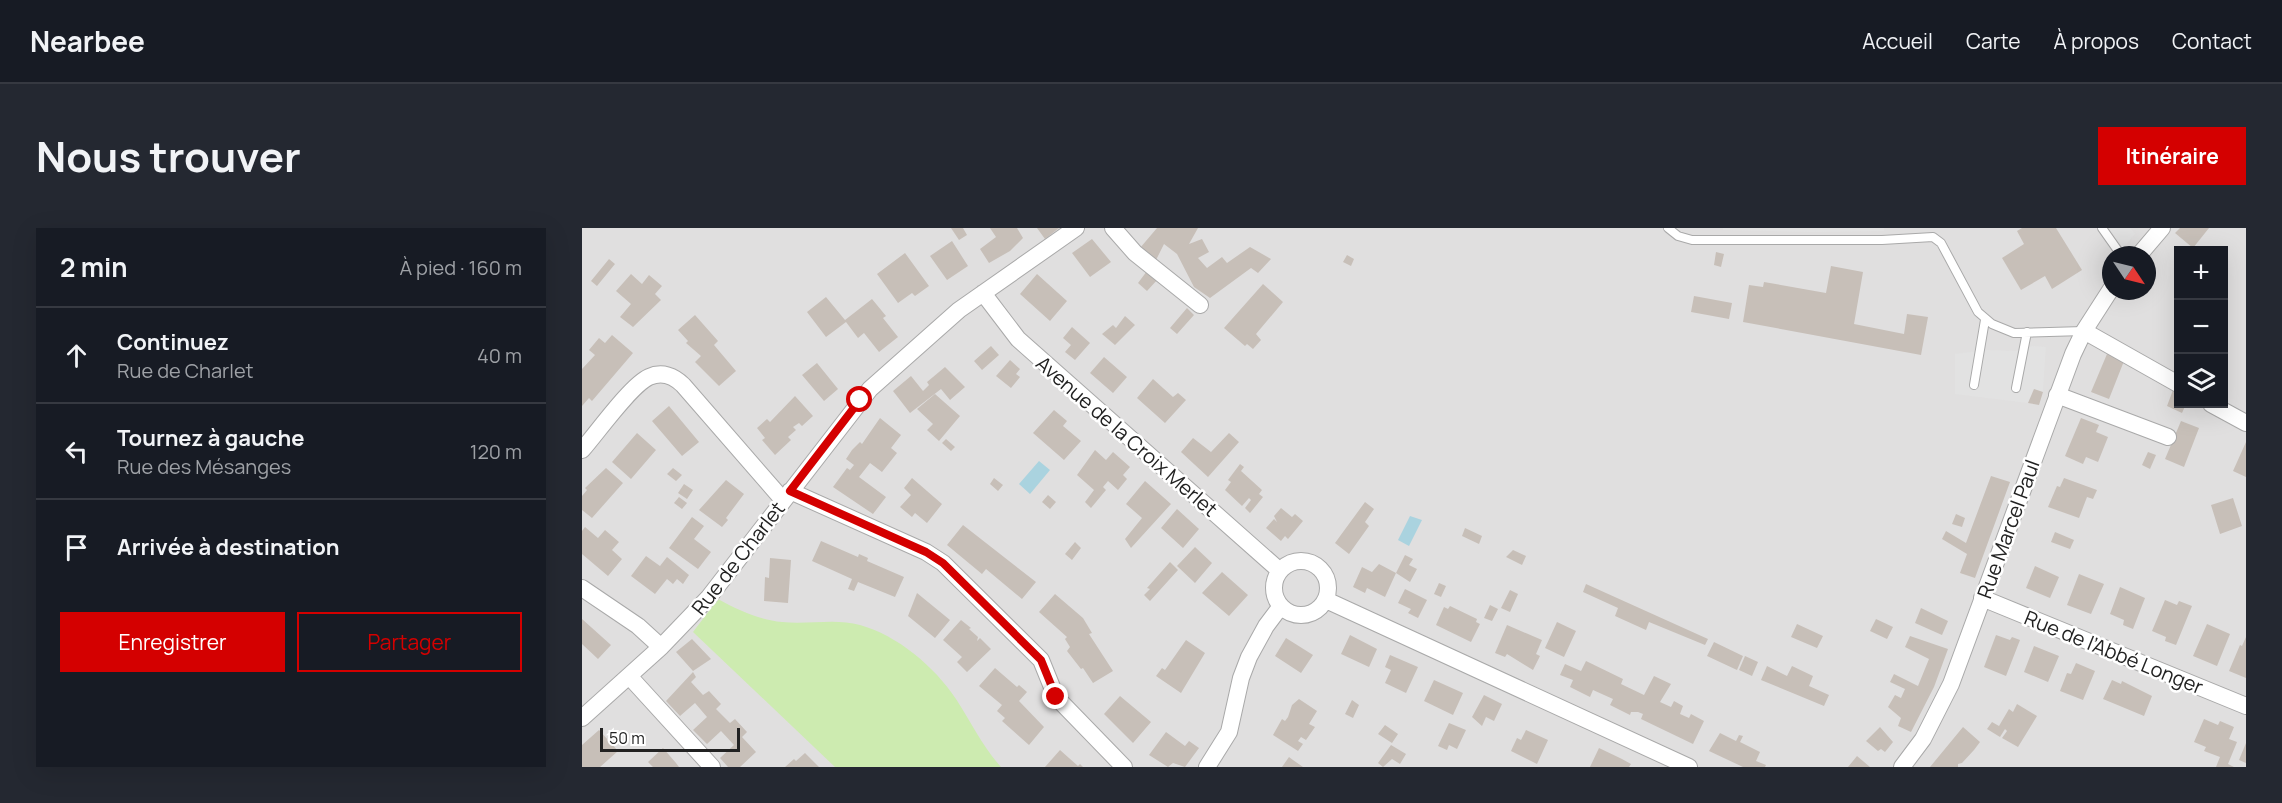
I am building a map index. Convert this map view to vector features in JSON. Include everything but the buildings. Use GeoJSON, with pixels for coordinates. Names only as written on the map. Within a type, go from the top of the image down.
{"type":"FeatureCollection","features":[{"type":"Feature","properties":{"kind":"street","name":"Rue de Charlet"},"geometry":{"type":"LineString","coordinates":[[582,718],[661,648],[709,597],[870,389],[983,293],[1076,228]]}},
{"type":"Feature","properties":{"kind":"street"},"geometry":{"type":"LineString","coordinates":[[1113,228],[1135,253],[1200,305]]}},
{"type":"Feature","properties":{"kind":"street"},"geometry":{"type":"LineString","coordinates":[[2147,246],[2162,228]]}},
{"type":"Feature","properties":{"kind":"street","name":"Avenue de la Croix Merlet"},"geometry":{"type":"LineString","coordinates":[[983,293],[1018,339],[1280,571]]}},
{"type":"Feature","properties":{"kind":"street","name":"Rue Marcel Paul"},"geometry":{"type":"LineString","coordinates":[[1902,767],[1923,739],[1938,712],[2058,395],[2084,331],[2104,300]]}},
{"type":"Feature","properties":{"kind":"street"},"geometry":{"type":"LineString","coordinates":[[2084,331],[2174,382]]}},
{"type":"Feature","properties":{"kind":"street"},"geometry":{"type":"LineString","coordinates":[[582,450],[636,387],[651,376],[665,375],[683,385],[787,496],[926,552],[943,563],[1041,660],[1056,697],[1124,767]]}},
{"type":"Feature","properties":{"kind":"street"},"geometry":{"type":"LineString","coordinates":[[2058,395],[2168,437]]}},
{"type":"Feature","properties":{"kind":"street"},"geometry":{"type":"LineString","coordinates":[[2218,408],[2246,423]]}},
{"type":"Feature","properties":{"kind":"street"},"geometry":{"type":"LineString","coordinates":[[1296,562],[1314,564],[1321,570],[1328,582],[1326,600],[1315,612],[1305,615],[1289,613],[1281,606],[1274,589],[1280,571],[1296,562]]}},
{"type":"Feature","properties":{"kind":"street"},"geometry":{"type":"LineString","coordinates":[[582,588],[638,626],[661,648]]}},
{"type":"Feature","properties":{"kind":"street","name":"Rue de l’Abbé Longer"},"geometry":{"type":"LineString","coordinates":[[1982,598],[2246,706]]}},
{"type":"Feature","properties":{"kind":"street"},"geometry":{"type":"LineString","coordinates":[[1326,600],[1689,767]]}},
{"type":"Feature","properties":{"kind":"street"},"geometry":{"type":"LineString","coordinates":[[1207,767],[1229,732],[1241,678],[1249,657],[1266,626],[1281,606]]}},
{"type":"Feature","properties":{"kind":"street"},"geometry":{"type":"LineString","coordinates":[[629,676],[712,767]]}},
{"type":"Feature","properties":{"kind":"lane"},"geometry":{"type":"LineString","coordinates":[[1668,228],[1678,236],[1692,240],[1882,240],[1933,237],[1941,243],[1985,320],[2014,333],[2084,331]]}},
{"type":"Feature","properties":{"kind":"lane"},"geometry":{"type":"LineString","coordinates":[[2102,228],[2115,246]]}},
{"type":"Feature","properties":{"kind":"lane"},"geometry":{"type":"LineString","coordinates":[[1974,385],[1985,320]]}},
{"type":"Feature","properties":{"kind":"lane"},"geometry":{"type":"LineString","coordinates":[[2016,388],[2027,332]]}},
{"type":"Feature","properties":{"kind":"shaded area"},"geometry":{"type":"Polygon","coordinates":[[[582,228],[2246,228],[2246,767],[582,767],[582,228]]]}},
{"type":"Feature","properties":{"kind":"shaded area"},"geometry":{"type":"Polygon","coordinates":[[[1723,228],[1884,228],[1884,231],[1813,232],[1723,230],[1723,228]]]}},
{"type":"Feature","properties":{"kind":"shaded area"},"geometry":{"type":"Polygon","coordinates":[[[2109,228],[2130,228],[2135,234],[2125,246],[2122,246],[2109,228]]]}},
{"type":"Feature","properties":{"kind":"shaded area"},"geometry":{"type":"Polygon","coordinates":[[[2033,346],[2046,347],[2043,392],[2034,389],[2028,403],[1955,394],[1955,354],[1987,350],[2015,351],[2033,346]]]}},
{"type":"Feature","properties":{"kind":"green space"},"geometry":{"type":"Polygon","coordinates":[[[718,599],[741,611],[773,621],[851,623],[888,636],[914,654],[937,675],[956,699],[982,742],[1001,767],[835,767],[693,632],[718,599]]]}},
{"type":"Feature","properties":{"kind":"water"},"geometry":{"type":"Polygon","coordinates":[[[1039,461],[1050,470],[1030,494],[1019,484],[1039,461]]]}},
{"type":"Feature","properties":{"kind":"water"},"geometry":{"type":"Polygon","coordinates":[[[1410,516],[1422,520],[1409,546],[1398,540],[1410,516]]]}},
{"type":"Feature","properties":{"kind":"route"},"geometry":{"type":"LineString","coordinates":[[860,400],[790,491],[936,557],[1041,660],[1056,697]]}}]}
